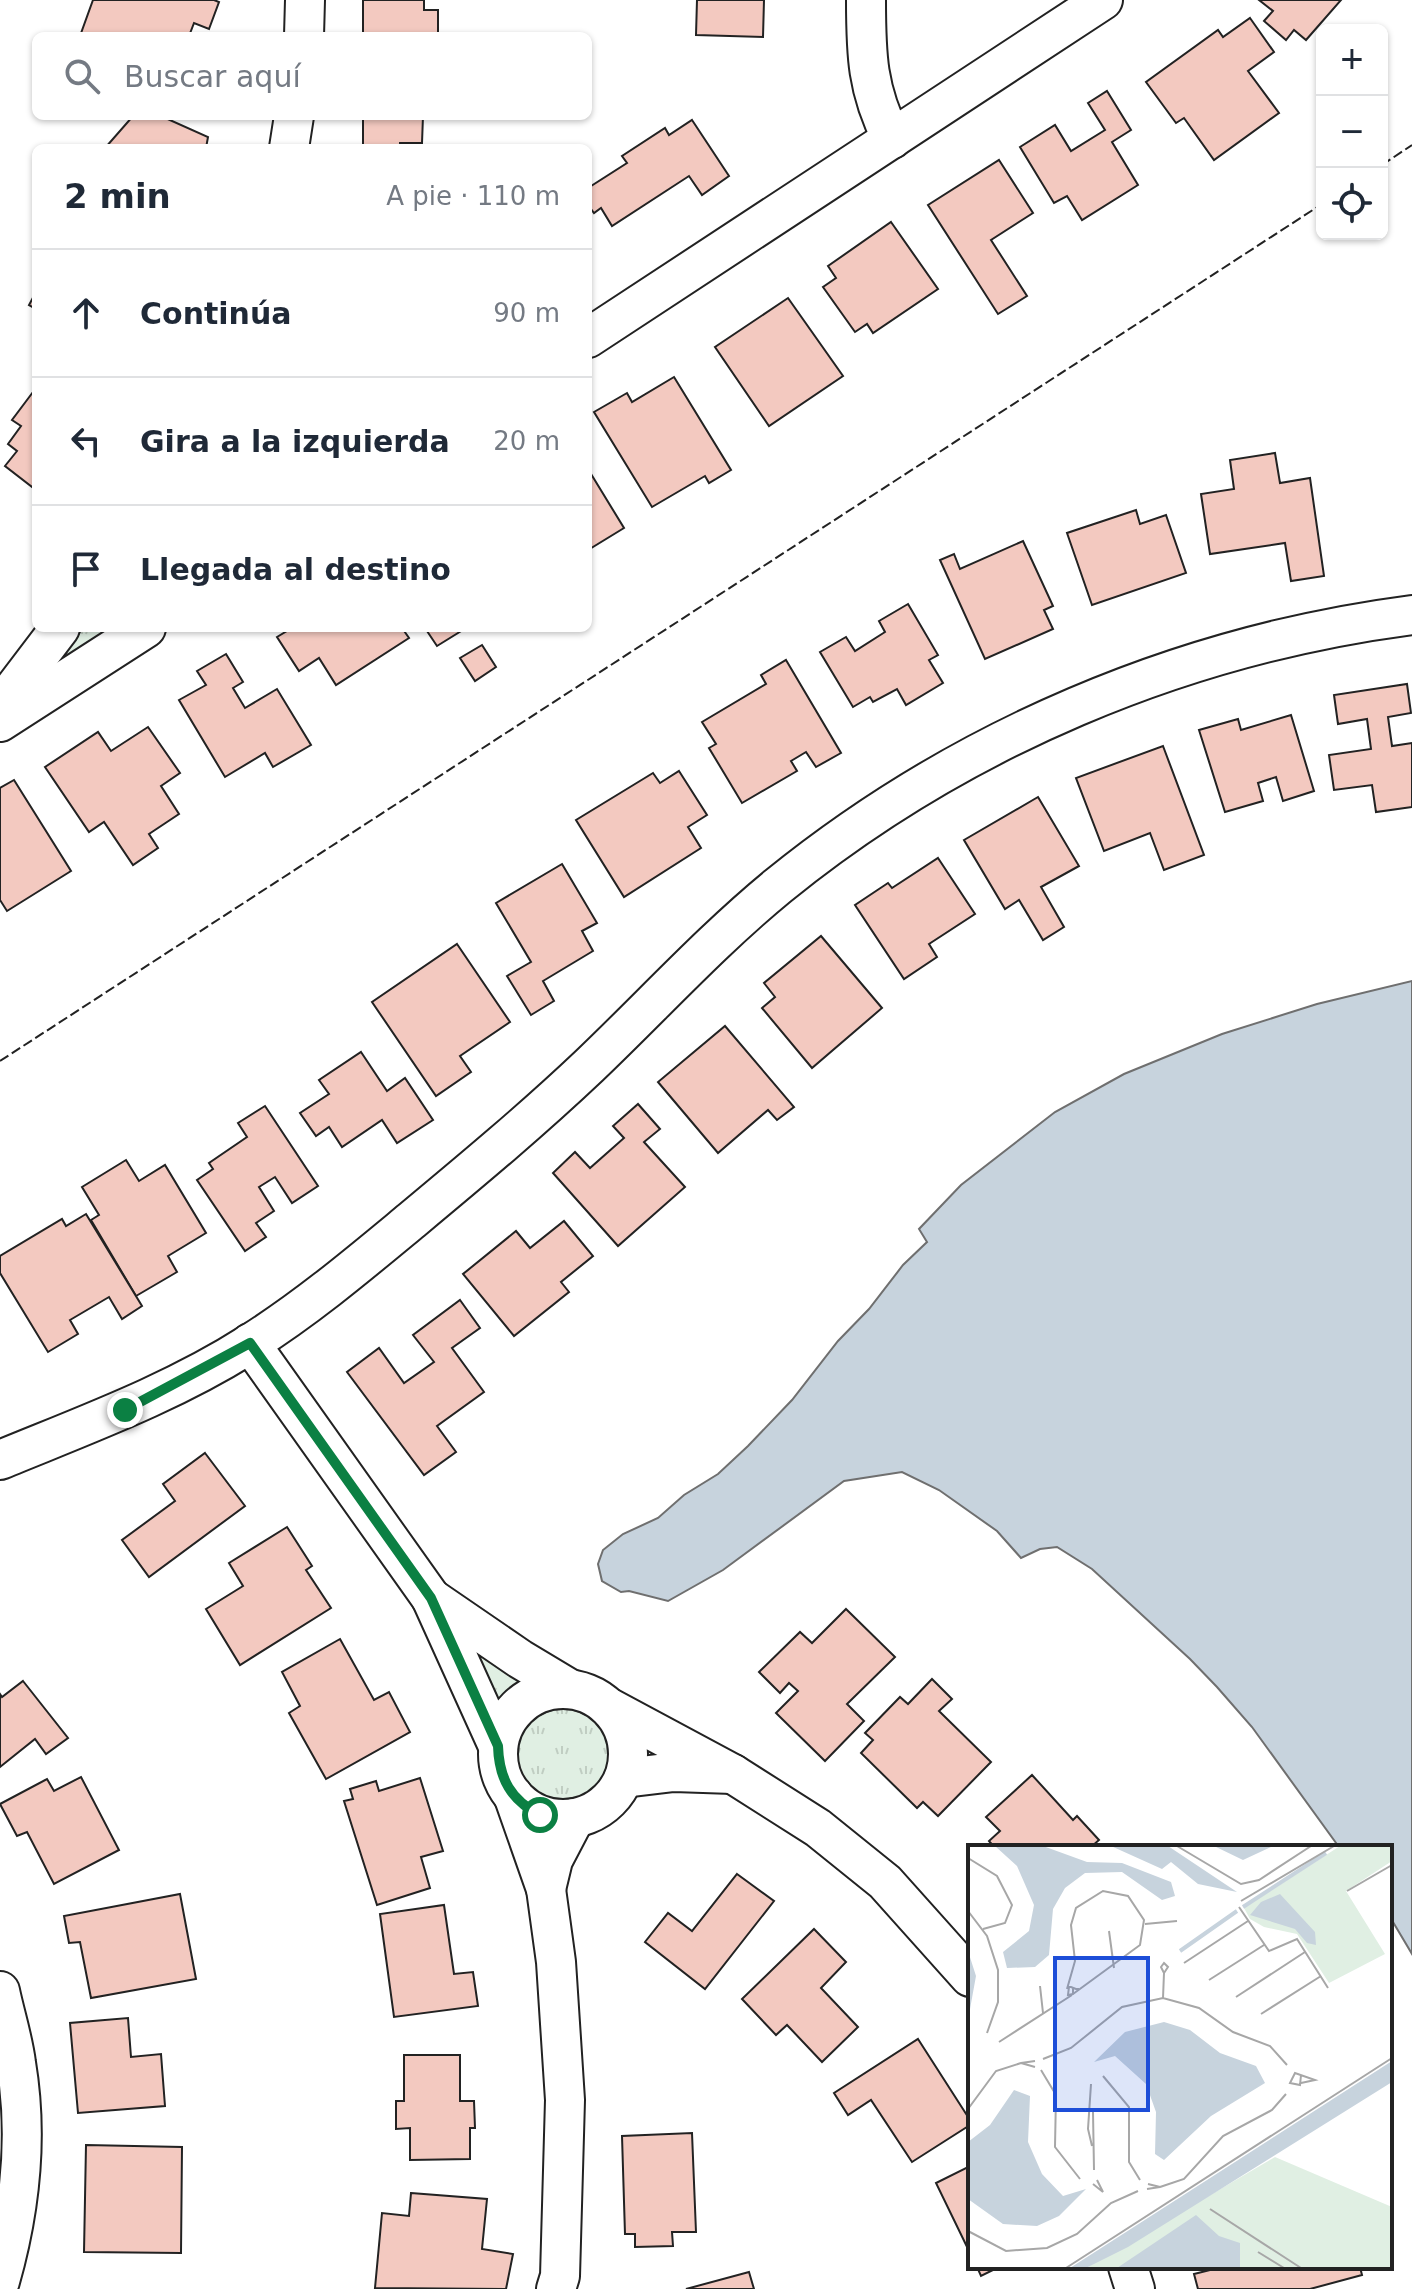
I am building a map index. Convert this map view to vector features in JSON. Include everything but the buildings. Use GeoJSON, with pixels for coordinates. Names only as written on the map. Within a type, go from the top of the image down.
{"type":"FeatureCollection","features":[{"type":"Feature","properties":{"kind":"street"},"geometry":{"type":"LineString","coordinates":[[304,32],[305,0]]}},
{"type":"Feature","properties":{"kind":"street"},"geometry":{"type":"LineString","coordinates":[[866,0],[869,78],[879,113],[892,139]]}},
{"type":"Feature","properties":{"kind":"street"},"geometry":{"type":"LineString","coordinates":[[592,335],[1103,0]]}},
{"type":"Feature","properties":{"kind":"street"},"geometry":{"type":"LineString","coordinates":[[290,144],[293,120]]}},
{"type":"Feature","properties":{"kind":"street"},"geometry":{"type":"LineString","coordinates":[[0,1460],[125,1410],[250,1343],[355,1268],[498,1149],[775,889],[841,837],[925,782],[1014,735],[1117,690],[1244,647],[1362,622],[1412,615]]}},
{"type":"Feature","properties":{"kind":"street"},"geometry":{"type":"LineString","coordinates":[[0,707],[57,632]]}},
{"type":"Feature","properties":{"kind":"street"},"geometry":{"type":"LineString","coordinates":[[0,722],[140,632]]}},
{"type":"Feature","properties":{"kind":"street"},"geometry":{"type":"LineString","coordinates":[[250,1343],[431,1598],[498,1746]]}},
{"type":"Feature","properties":{"kind":"street"},"geometry":{"type":"LineString","coordinates":[[431,1598],[570,1689],[592,1695],[610,1708],[733,1774],[818,1828],[885,1882],[968,1975]]}},
{"type":"Feature","properties":{"kind":"street"},"geometry":{"type":"LineString","coordinates":[[570,1689],[550,1690],[531,1697],[515,1710],[504,1726],[498,1746],[498,1763],[503,1780],[525,1807],[540,1815],[557,1819],[575,1818],[595,1811],[612,1797],[624,1778],[629,1760],[628,1741],[621,1723],[610,1708]]}},
{"type":"Feature","properties":{"kind":"street"},"geometry":{"type":"LineString","coordinates":[[624,1778],[674,1772],[733,1774]]}},
{"type":"Feature","properties":{"kind":"street"},"geometry":{"type":"LineString","coordinates":[[513,1795],[546,1889],[556,1962],[565,2100],[560,2285]]}},
{"type":"Feature","properties":{"kind":"street"},"geometry":{"type":"LineString","coordinates":[[546,1889],[553,1860],[575,1818]]}},
{"type":"Feature","properties":{"kind":"street"},"geometry":{"type":"LineString","coordinates":[[0,1991],[17,2063],[22,2132],[17,2197],[0,2281]]}},
{"type":"Feature","properties":{"kind":"street"},"geometry":{"type":"LineString","coordinates":[[1129,2269],[1135,2289]]}},
{"type":"Feature","properties":{"kind":"green space"},"geometry":{"type":"Polygon","coordinates":[[[80,632],[114,632],[67,657],[66,651],[80,632]]]}},
{"type":"Feature","properties":{"kind":"green space"},"geometry":{"type":"Polygon","coordinates":[[[466,1642],[523,1682],[493,1706],[466,1642]]]}},
{"type":"Feature","properties":{"kind":"green space"},"geometry":{"type":"Polygon","coordinates":[[[563,1709],[581,1713],[597,1723],[607,1739],[611,1757],[607,1775],[597,1791],[581,1801],[563,1805],[545,1801],[529,1791],[519,1775],[515,1757],[519,1739],[529,1723],[545,1713],[563,1709]]]}},
{"type":"Feature","properties":{"kind":"shaded area"},"geometry":{"type":"Polygon","coordinates":[[[1412,981],[1412,1954],[1392,1920],[1392,1845],[1338,1845],[1252,1727],[1217,1687],[1092,1569],[1057,1547],[1040,1549],[1021,1558],[997,1531],[939,1490],[902,1472],[844,1481],[723,1570],[668,1601],[629,1591],[621,1592],[602,1581],[598,1564],[603,1550],[623,1534],[658,1518],[684,1495],[718,1474],[748,1446],[792,1400],[903,1265],[927,1242],[919,1229],[961,1185],[1055,1112],[1124,1074],[1222,1034],[1317,1004],[1412,981]]]}},
{"type":"Feature","properties":{"kind":"fence"},"geometry":{"type":"LineString","coordinates":[[1388,161],[1412,145]]}},
{"type":"Feature","properties":{"kind":"fence"},"geometry":{"type":"LineString","coordinates":[[0,1061],[1316,208]]}},
{"type":"Feature","properties":{"kind":"route"},"geometry":{"type":"LineString","coordinates":[[125,1410],[250,1343],[431,1598],[498,1746],[498,1763],[503,1780],[525,1807],[540,1815]]}}]}
